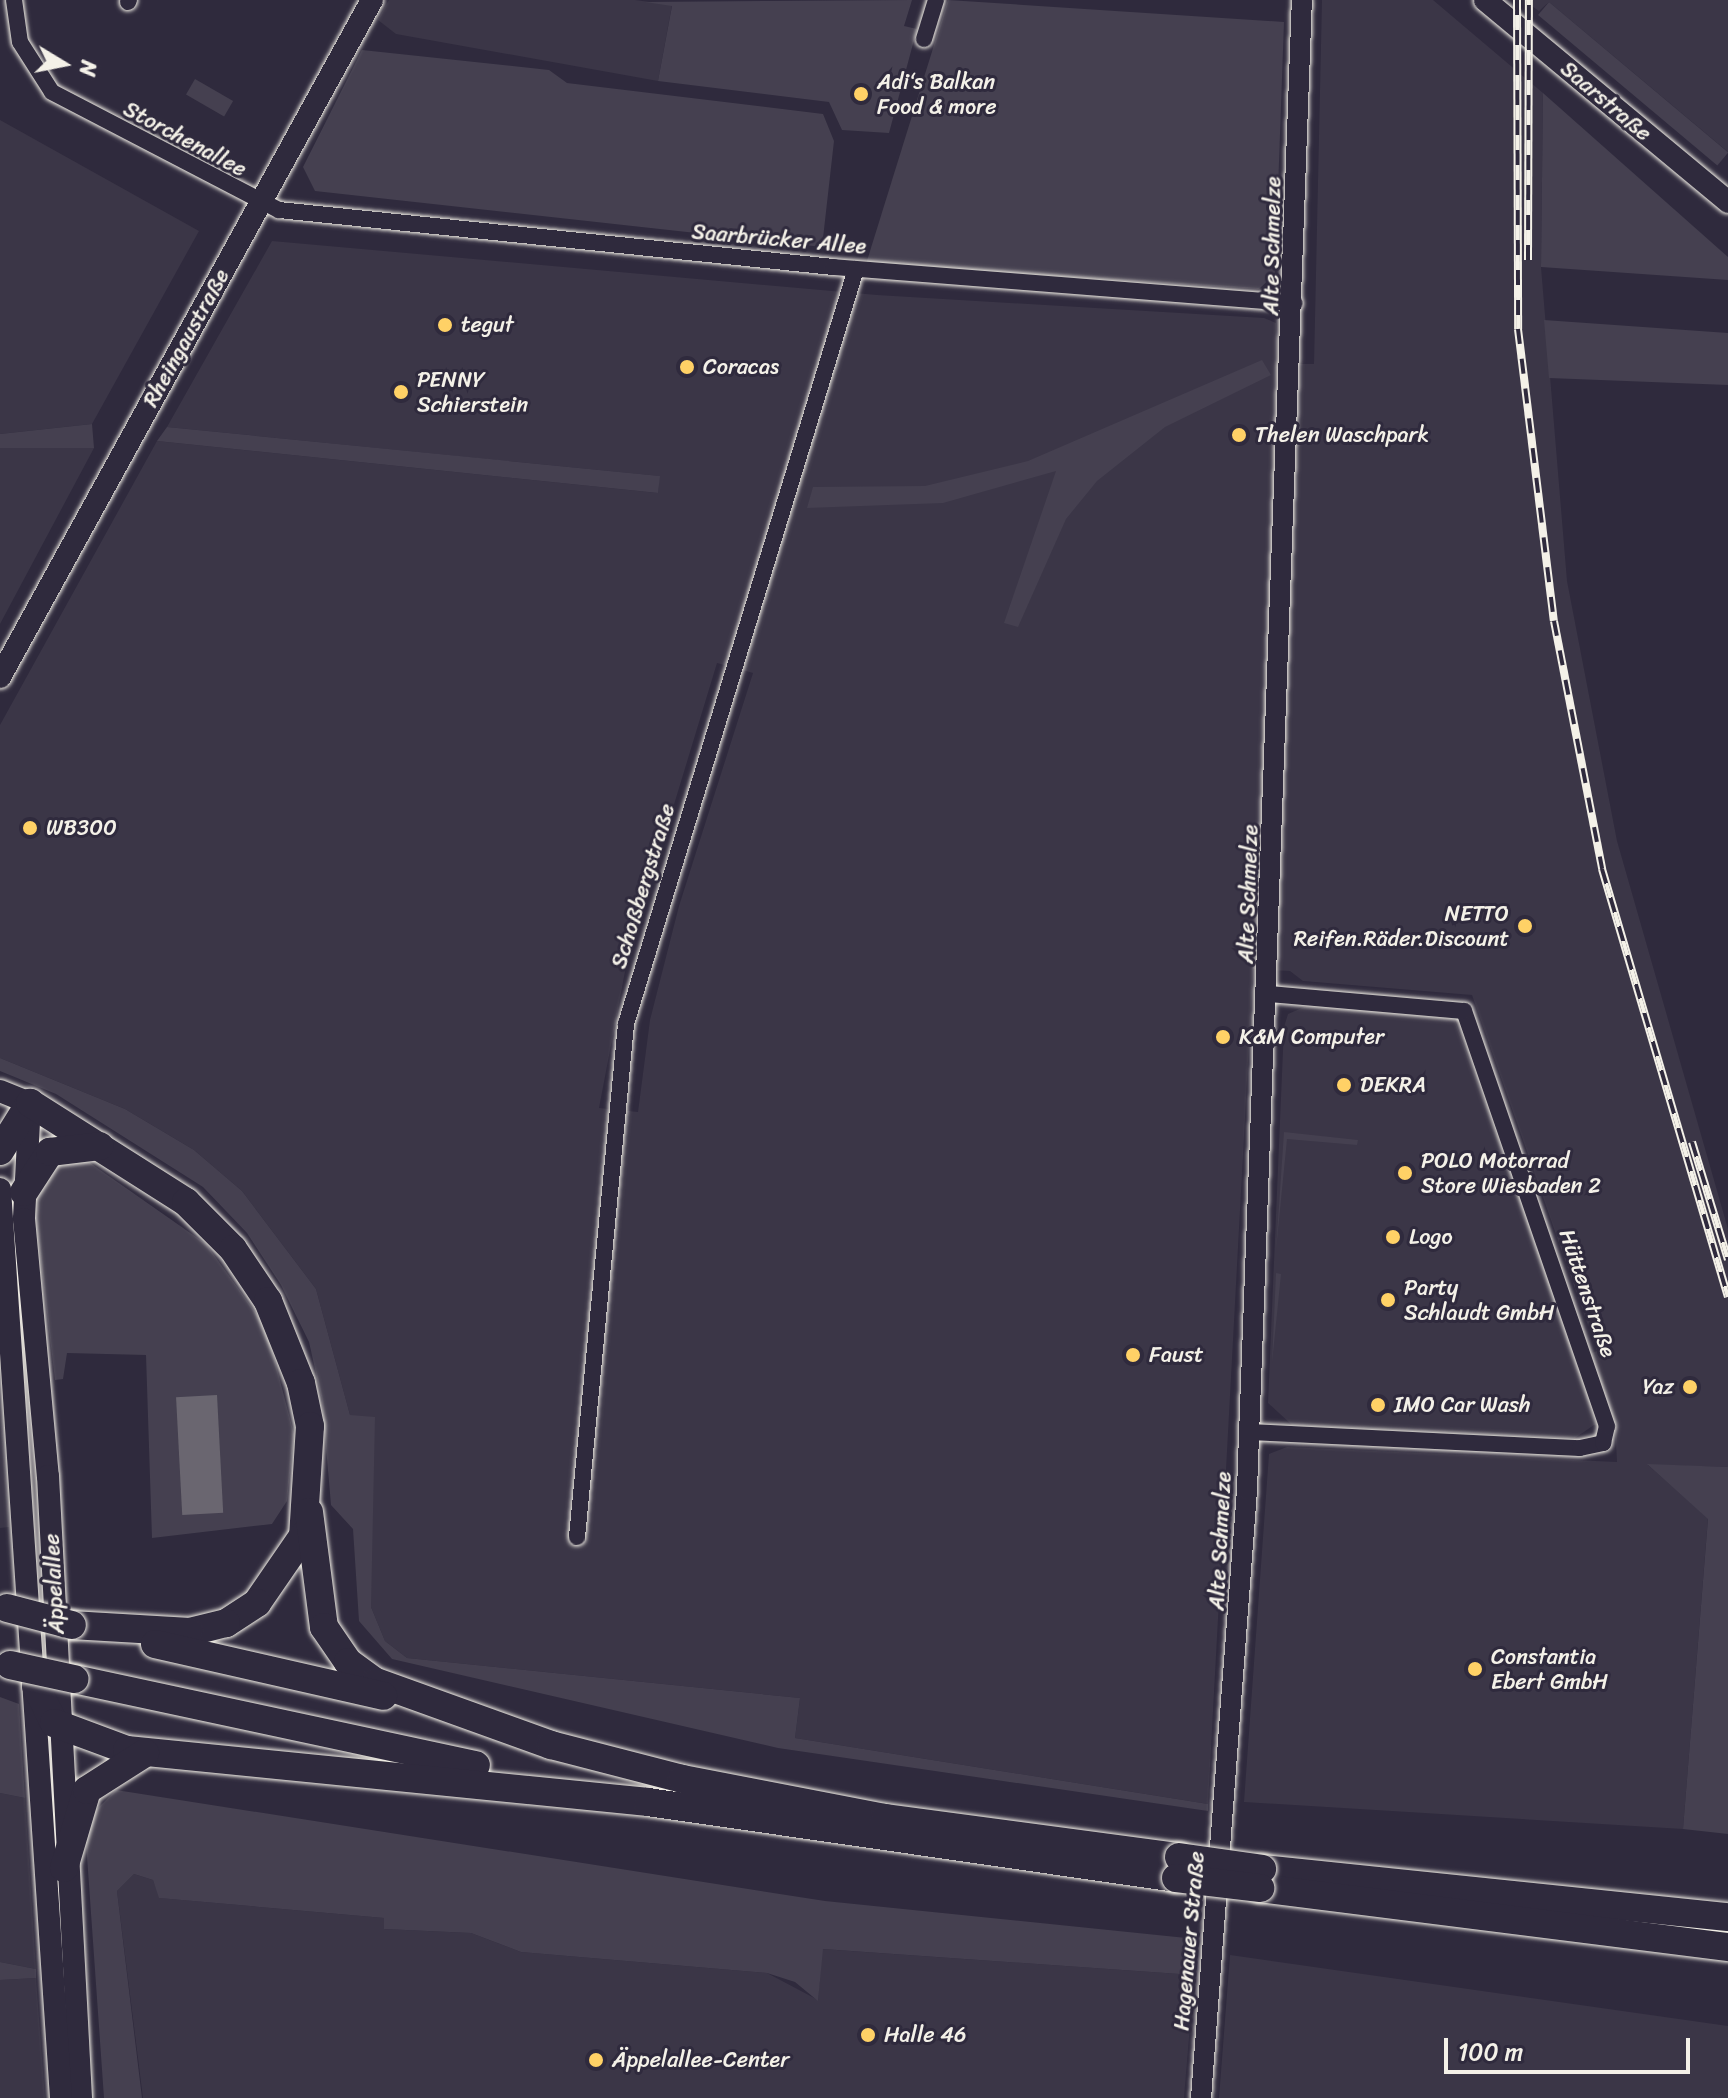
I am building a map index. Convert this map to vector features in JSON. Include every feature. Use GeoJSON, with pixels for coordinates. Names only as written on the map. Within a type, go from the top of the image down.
{"type":"FeatureCollection","features":[{"type":"Feature","properties":{"kind":"highway"},"geometry":{"type":"LineString","coordinates":[[0,1151],[20,1113],[77,1132],[106,1147],[204,1217],[268,1301],[301,1383],[312,1455],[309,1512],[317,1605],[343,1656],[376,1682],[472,1716],[682,1779],[885,1818],[1178,1868]]}},
{"type":"Feature","properties":{"kind":"highway"},"geometry":{"type":"LineString","coordinates":[[12,1190],[50,1152],[106,1147]]}},
{"type":"Feature","properties":{"kind":"highway"},"geometry":{"type":"LineString","coordinates":[[72,1625],[167,1634],[226,1623],[285,1570],[309,1512]]}},
{"type":"Feature","properties":{"kind":"highway"},"geometry":{"type":"LineString","coordinates":[[4,1606],[72,1625],[472,1716]]}},
{"type":"Feature","properties":{"kind":"highway"},"geometry":{"type":"LineString","coordinates":[[5,1664],[648,1802]]}},
{"type":"Feature","properties":{"kind":"highway"},"geometry":{"type":"LineString","coordinates":[[36,1686],[47,1717],[61,1727],[145,1753],[648,1802],[1261,1878],[1728,1947]]}},
{"type":"Feature","properties":{"kind":"highway"},"geometry":{"type":"LineString","coordinates":[[64,1868],[87,1790],[145,1753]]}},
{"type":"Feature","properties":{"kind":"highway"},"geometry":{"type":"LineString","coordinates":[[1261,1878],[1728,1917]]}},
{"type":"Feature","properties":{"kind":"highway"},"geometry":{"type":"LineString","coordinates":[[1661,1909],[1728,1907]]}},
{"type":"Feature","properties":{"kind":"main road","name":"Rheingaustraße"},"geometry":{"type":"LineString","coordinates":[[0,677],[372,0]]}},
{"type":"Feature","properties":{"kind":"main road","name":"Saarstraße"},"geometry":{"type":"LineString","coordinates":[[1485,0],[1728,202]]}},
{"type":"Feature","properties":{"kind":"main road"},"geometry":{"type":"LineString","coordinates":[[0,1091],[20,1113]]}},
{"type":"Feature","properties":{"kind":"main road","name":"Äppelallee"},"geometry":{"type":"LineString","coordinates":[[20,1113],[12,1190],[36,1686],[61,2098]]}},
{"type":"Feature","properties":{"kind":"main road","name":"Äppelallee"},"geometry":{"type":"LineString","coordinates":[[12,1190],[61,1727],[64,1868],[81,2098]]}},
{"type":"Feature","properties":{"kind":"street","name":"Storchenallee"},"geometry":{"type":"LineString","coordinates":[[14,0],[20,42],[52,92],[260,204]]}},
{"type":"Feature","properties":{"kind":"street"},"geometry":{"type":"LineString","coordinates":[[924,39],[936,0]]}},
{"type":"Feature","properties":{"kind":"street","name":"Alte Schmelze"},"geometry":{"type":"LineString","coordinates":[[1226,1788],[1250,1432],[1269,994],[1295,303],[1302,0]]}},
{"type":"Feature","properties":{"kind":"street","name":"Saarbrücker Allee"},"geometry":{"type":"LineString","coordinates":[[260,204],[289,212],[856,269],[1295,303]]}},
{"type":"Feature","properties":{"kind":"street","name":"Schoßbergstraße"},"geometry":{"type":"LineString","coordinates":[[577,1537],[626,1024],[856,269]]}},
{"type":"Feature","properties":{"kind":"street","name":"Hüttenstraße"},"geometry":{"type":"LineString","coordinates":[[1250,1432],[1580,1448],[1603,1443],[1606,1414],[1471,1022],[1454,1005],[1269,994]]}},
{"type":"Feature","properties":{"kind":"street","name":"Hagenauer Straße"},"geometry":{"type":"LineString","coordinates":[[1201,2098],[1226,1788]]}},
{"type":"Feature","properties":{"kind":"shaded area"},"geometry":{"type":"Polygon","coordinates":[[[389,0],[635,0],[672,5],[658,81],[396,34],[378,20],[389,0]]]}},
{"type":"Feature","properties":{"kind":"shaded area"},"geometry":{"type":"Polygon","coordinates":[[[912,0],[904,26],[917,29],[889,133],[842,130],[829,102],[658,81],[672,6],[645,2],[912,0]]]}},
{"type":"Feature","properties":{"kind":"shaded area"},"geometry":{"type":"Polygon","coordinates":[[[948,0],[1284,22],[1275,274],[1259,289],[866,264],[948,0]]]}},
{"type":"Feature","properties":{"kind":"shaded area"},"geometry":{"type":"Polygon","coordinates":[[[1322,0],[1433,0],[1543,93],[1541,267],[1567,581],[1617,841],[1728,1229],[1728,1467],[1648,1465],[1708,1518],[1683,1829],[1244,1802],[1269,1454],[1287,1447],[1617,1462],[1615,1423],[1594,1425],[1575,1438],[1292,1425],[1268,1403],[1284,1027],[1288,1014],[1309,1005],[1454,1019],[1579,1358],[1597,1351],[1472,995],[1303,981],[1290,971],[1253,969],[1208,1804],[795,1738],[800,1698],[407,1658],[385,1641],[371,1607],[350,1415],[316,1289],[242,1191],[194,1150],[125,1109],[0,1058],[0,725],[157,441],[658,493],[659,476],[167,427],[272,241],[877,295],[1264,318],[1276,323],[1278,364],[1314,364],[1322,0]],[[717,663],[628,956],[599,1108],[638,1112],[650,1020],[679,906],[753,673],[717,663]]]}},
{"type":"Feature","properties":{"kind":"shaded area"},"geometry":{"type":"Polygon","coordinates":[[[1523,0],[1728,0],[1728,152],[1549,2],[1539,11],[1523,0]]]}},
{"type":"Feature","properties":{"kind":"shaded area"},"geometry":{"type":"Polygon","coordinates":[[[1549,2],[1728,152],[1717,165],[1538,15],[1549,2]]]}},
{"type":"Feature","properties":{"kind":"shaded area"},"geometry":{"type":"Polygon","coordinates":[[[362,50],[549,70],[567,83],[823,114],[834,141],[822,247],[315,191],[303,167],[362,50]]]}},
{"type":"Feature","properties":{"kind":"shaded area"},"geometry":{"type":"Polygon","coordinates":[[[195,79],[233,101],[224,117],[186,95],[195,79]]]}},
{"type":"Feature","properties":{"kind":"shaded area"},"geometry":{"type":"Polygon","coordinates":[[[1543,93],[1728,257],[1728,280],[1541,267],[1543,93]]]}},
{"type":"Feature","properties":{"kind":"shaded area"},"geometry":{"type":"Polygon","coordinates":[[[0,120],[199,231],[92,424],[0,434],[0,120]]]}},
{"type":"Feature","properties":{"kind":"shaded area"},"geometry":{"type":"Polygon","coordinates":[[[1544,320],[1728,333],[1728,385],[1549,378],[1544,320]]]}},
{"type":"Feature","properties":{"kind":"shaded area"},"geometry":{"type":"Polygon","coordinates":[[[1262,360],[1271,375],[1165,427],[1097,481],[1066,519],[1018,627],[1004,623],[1056,471],[943,503],[807,508],[813,487],[925,486],[1028,461],[1262,360]]]}},
{"type":"Feature","properties":{"kind":"shaded area"},"geometry":{"type":"Polygon","coordinates":[[[92,424],[94,448],[0,448],[0,434],[92,424]]]}},
{"type":"Feature","properties":{"kind":"shaded area"},"geometry":{"type":"Polygon","coordinates":[[[167,427],[660,476],[658,493],[157,441],[167,427]]]}},
{"type":"Feature","properties":{"kind":"shaded area"},"geometry":{"type":"Polygon","coordinates":[[[25,444],[94,448],[0,624],[0,448],[25,444]]]}},
{"type":"Feature","properties":{"kind":"shaded area"},"geometry":{"type":"Polygon","coordinates":[[[0,1058],[125,1109],[194,1150],[242,1191],[316,1289],[350,1415],[375,1417],[371,1607],[385,1641],[407,1658],[800,1698],[795,1738],[1208,1804],[1208,1811],[778,1748],[392,1659],[359,1621],[353,1529],[331,1505],[322,1400],[309,1342],[281,1285],[247,1233],[203,1187],[56,1094],[0,1071],[0,1058]]]}},
{"type":"Feature","properties":{"kind":"shaded area"},"geometry":{"type":"Polygon","coordinates":[[[1284,1132],[1358,1140],[1357,1145],[1287,1139],[1276,1250],[1284,1132]]]}},
{"type":"Feature","properties":{"kind":"shaded area"},"geometry":{"type":"Polygon","coordinates":[[[86,1160],[206,1244],[266,1327],[294,1434],[287,1501],[272,1524],[152,1538],[146,1355],[67,1353],[63,1379],[55,1380],[34,1203],[55,1161],[86,1160]]]}},
{"type":"Feature","properties":{"kind":"shaded area"},"geometry":{"type":"Polygon","coordinates":[[[1276,1273],[1281,1274],[1272,1363],[1276,1273]]]}},
{"type":"Feature","properties":{"kind":"shaded area"},"geometry":{"type":"Polygon","coordinates":[[[217,1395],[223,1513],[182,1515],[176,1397],[217,1395]]]}},
{"type":"Feature","properties":{"kind":"shaded area"},"geometry":{"type":"Polygon","coordinates":[[[0,1400],[9,1527],[0,1528],[0,1400]]]}},
{"type":"Feature","properties":{"kind":"shaded area"},"geometry":{"type":"Polygon","coordinates":[[[1647,1464],[1728,1467],[1728,1834],[1683,1829],[1708,1519],[1647,1464]]]}},
{"type":"Feature","properties":{"kind":"shaded area"},"geometry":{"type":"Polygon","coordinates":[[[0,1697],[19,1704],[25,1798],[0,1793],[0,1697]]]}},
{"type":"Feature","properties":{"kind":"shaded area"},"geometry":{"type":"Polygon","coordinates":[[[116,1790],[825,1901],[1196,1939],[1194,1975],[823,1949],[818,2001],[795,1982],[767,1973],[521,1952],[471,1933],[384,1929],[384,1918],[159,1898],[153,1880],[134,1874],[117,1891],[142,2098],[104,2098],[86,1842],[92,1814],[116,1790]]]}},
{"type":"Feature","properties":{"kind":"shaded area"},"geometry":{"type":"Polygon","coordinates":[[[0,1793],[25,1798],[36,1969],[0,1962],[0,1793]]]}},
{"type":"Feature","properties":{"kind":"shaded area"},"geometry":{"type":"Polygon","coordinates":[[[134,1874],[153,1880],[160,1898],[384,1918],[384,1929],[471,1933],[521,1952],[767,1973],[818,2000],[822,1949],[1194,1975],[1184,2098],[143,2098],[117,1891],[134,1874]]]}},
{"type":"Feature","properties":{"kind":"shaded area"},"geometry":{"type":"Polygon","coordinates":[[[1230,1955],[1728,2026],[1728,2098],[1219,2098],[1230,1955]]]}},
{"type":"Feature","properties":{"kind":"shaded area"},"geometry":{"type":"Polygon","coordinates":[[[0,1962],[36,1969],[36,1978],[0,1980],[0,1962]]]}},
{"type":"Feature","properties":{"kind":"shaded area"},"geometry":{"type":"Polygon","coordinates":[[[36,1978],[45,2098],[0,2098],[0,1980],[36,1978]]]}},
{"type":"Feature","properties":{"kind":"railway"},"geometry":{"type":"LineString","coordinates":[[1517,0],[1518,329],[1554,621],[1602,869],[1728,1297]]}},
{"type":"Feature","properties":{"kind":"railway"},"geometry":{"type":"LineString","coordinates":[[1528,260],[1529,0]]}},
{"type":"Feature","properties":{"kind":"railway"},"geometry":{"type":"LineString","coordinates":[[1692,1142],[1728,1260]]}},
{"type":"Feature","properties":{"kind":"place","name":"Adi‘s Balkan Food & more"},"geometry":{"type":"Point","coordinates":[861,94]}},
{"type":"Feature","properties":{"kind":"place","name":"tegut"},"geometry":{"type":"Point","coordinates":[445,325]}},
{"type":"Feature","properties":{"kind":"place","name":"Coracas"},"geometry":{"type":"Point","coordinates":[687,367]}},
{"type":"Feature","properties":{"kind":"place","name":"PENNY Schierstein"},"geometry":{"type":"Point","coordinates":[401,392]}},
{"type":"Feature","properties":{"kind":"place","name":"Thelen Waschpark"},"geometry":{"type":"Point","coordinates":[1239,435]}},
{"type":"Feature","properties":{"kind":"place","name":"WB300"},"geometry":{"type":"Point","coordinates":[30,828]}},
{"type":"Feature","properties":{"kind":"place","name":"NETTO Reifen.Räder.Discount"},"geometry":{"type":"Point","coordinates":[1525,926]}},
{"type":"Feature","properties":{"kind":"place","name":"K&M Computer"},"geometry":{"type":"Point","coordinates":[1223,1037]}},
{"type":"Feature","properties":{"kind":"place","name":"DEKRA"},"geometry":{"type":"Point","coordinates":[1344,1085]}},
{"type":"Feature","properties":{"kind":"place","name":"POLO Motorrad Store Wiesbaden 2"},"geometry":{"type":"Point","coordinates":[1405,1173]}},
{"type":"Feature","properties":{"kind":"place","name":"Logo"},"geometry":{"type":"Point","coordinates":[1393,1237]}},
{"type":"Feature","properties":{"kind":"place","name":"Party Schlaudt GmbH"},"geometry":{"type":"Point","coordinates":[1388,1300]}},
{"type":"Feature","properties":{"kind":"place","name":"Faust"},"geometry":{"type":"Point","coordinates":[1133,1355]}},
{"type":"Feature","properties":{"kind":"place","name":"Yaz"},"geometry":{"type":"Point","coordinates":[1690,1387]}},
{"type":"Feature","properties":{"kind":"place","name":"IMO Car Wash"},"geometry":{"type":"Point","coordinates":[1378,1405]}},
{"type":"Feature","properties":{"kind":"place","name":"Constantia Ebert GmbH"},"geometry":{"type":"Point","coordinates":[1475,1669]}},
{"type":"Feature","properties":{"kind":"place","name":"Halle 46"},"geometry":{"type":"Point","coordinates":[868,2035]}},
{"type":"Feature","properties":{"kind":"place","name":"Äppelallee-Center"},"geometry":{"type":"Point","coordinates":[596,2060]}}]}
